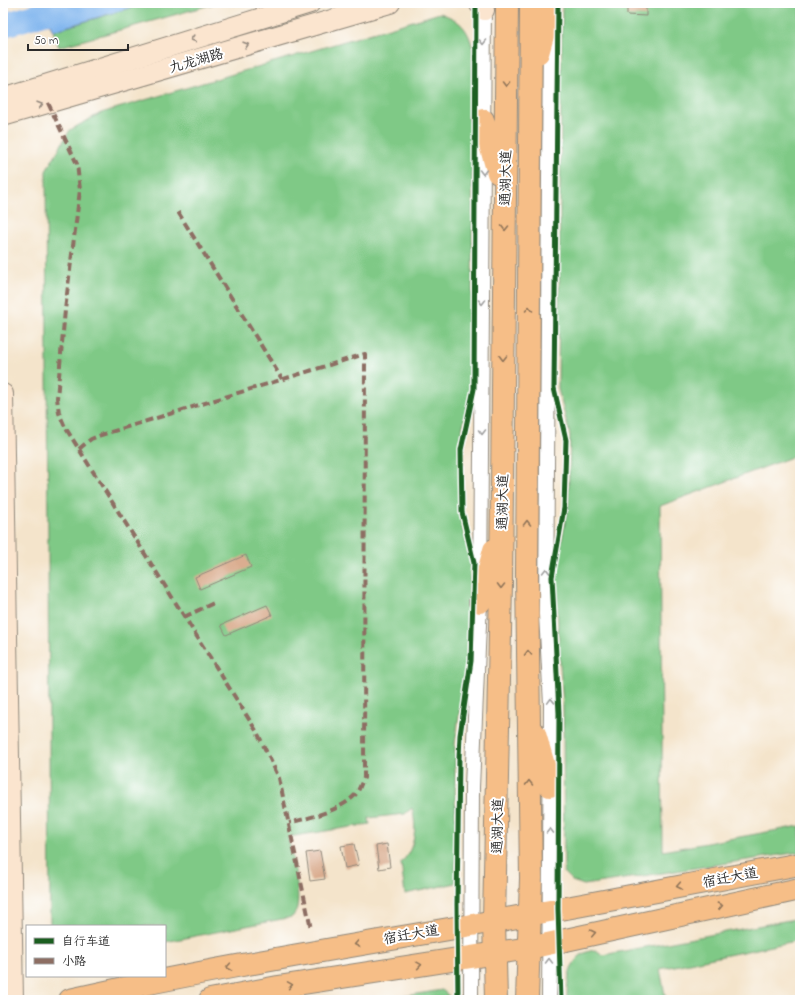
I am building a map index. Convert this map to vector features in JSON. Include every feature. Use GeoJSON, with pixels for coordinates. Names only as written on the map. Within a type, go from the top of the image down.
{"type":"FeatureCollection","features":[{"type":"Feature","properties":{"kind":"main road","name":"通湖大道"},"geometry":{"type":"LineString","coordinates":[[496,1000],[494,921],[502,526],[506,3]]}},
{"type":"Feature","properties":{"kind":"main road","name":"通湖大道"},"geometry":{"type":"LineString","coordinates":[[527,1000],[539,945],[540,913],[530,806],[528,714],[527,575],[530,81],[544,6]]}},
{"type":"Feature","properties":{"kind":"main road"},"geometry":{"type":"LineString","coordinates":[[483,120],[505,199]]}},
{"type":"Feature","properties":{"kind":"main road"},"geometry":{"type":"LineString","coordinates":[[480,602],[502,526]]}},
{"type":"Feature","properties":{"kind":"main road"},"geometry":{"type":"LineString","coordinates":[[528,714],[544,761],[550,786]]}},
{"type":"Feature","properties":{"kind":"main road"},"geometry":{"type":"LineString","coordinates":[[497,802],[505,824],[510,826],[521,821],[530,806]]}},
{"type":"Feature","properties":{"kind":"main road","name":"宿迁大道"},"geometry":{"type":"LineString","coordinates":[[70,1000],[164,978],[540,913],[800,864]]}},
{"type":"Feature","properties":{"kind":"main road","name":"宿迁大道"},"geometry":{"type":"LineString","coordinates":[[210,1000],[278,987],[494,954],[800,889]]}},
{"type":"Feature","properties":{"kind":"street","name":"九龙湖路"},"geometry":{"type":"LineString","coordinates":[[3,98],[310,3]]}},
{"type":"Feature","properties":{"kind":"street","name":"九龙湖路"},"geometry":{"type":"LineString","coordinates":[[3,116],[390,3]]}},
{"type":"Feature","properties":{"kind":"street"},"geometry":{"type":"LineString","coordinates":[[471,1000],[472,788],[480,602],[483,120],[482,5]]}},
{"type":"Feature","properties":{"kind":"street"},"geometry":{"type":"LineString","coordinates":[[540,913],[550,786],[551,704],[546,614],[544,6]]}},
{"type":"Feature","properties":{"kind":"street"},"geometry":{"type":"LineString","coordinates":[[3,394],[7,822],[13,1000]]}},
{"type":"Feature","properties":{"kind":"street"},"geometry":{"type":"LineString","coordinates":[[539,945],[549,1000]]}},
{"type":"Feature","properties":{"kind":"green space"},"geometry":{"type":"Polygon","coordinates":[[[146,3],[217,3],[59,47],[53,31],[146,3]]]}},
{"type":"Feature","properties":{"kind":"green space"},"geometry":{"type":"Polygon","coordinates":[[[562,3],[800,3],[800,454],[660,506],[663,851],[800,826],[800,852],[584,885],[572,881],[564,873],[563,707],[556,582],[557,566],[568,507],[570,435],[558,389],[562,3]]]}},
{"type":"Feature","properties":{"kind":"green space"},"geometry":{"type":"Polygon","coordinates":[[[440,13],[458,22],[466,30],[469,36],[473,49],[472,383],[459,445],[460,518],[471,560],[467,659],[455,744],[456,883],[405,894],[401,863],[410,850],[414,837],[414,815],[412,808],[405,814],[369,818],[370,824],[288,837],[298,891],[296,911],[292,917],[166,942],[166,925],[50,925],[46,171],[70,130],[101,113],[440,13]]]}},
{"type":"Feature","properties":{"kind":"green space"},"geometry":{"type":"Polygon","coordinates":[[[800,918],[800,940],[660,969],[666,1000],[567,1000],[569,975],[575,961],[587,952],[596,950],[603,955],[800,918]]]}},
{"type":"Feature","properties":{"kind":"green space"},"geometry":{"type":"Polygon","coordinates":[[[442,990],[448,995],[449,1000],[381,1000],[442,990]]]}},
{"type":"Feature","properties":{"kind":"water"},"geometry":{"type":"Polygon","coordinates":[[[39,3],[146,3],[53,31],[39,3]]]}},
{"type":"Feature","properties":{"kind":"building"},"geometry":{"type":"Polygon","coordinates":[[[627,3],[646,3],[646,16],[627,15],[627,3]]]}},
{"type":"Feature","properties":{"kind":"building"},"geometry":{"type":"Polygon","coordinates":[[[246,555],[251,567],[200,589],[195,577],[246,555]]]}},
{"type":"Feature","properties":{"kind":"building"},"geometry":{"type":"Polygon","coordinates":[[[267,605],[272,615],[226,635],[221,625],[267,605]]]}},
{"type":"Feature","properties":{"kind":"building"},"geometry":{"type":"Polygon","coordinates":[[[354,844],[359,865],[345,868],[341,846],[354,844]]]}},
{"type":"Feature","properties":{"kind":"building"},"geometry":{"type":"Polygon","coordinates":[[[387,844],[390,867],[379,869],[376,846],[387,844]]]}},
{"type":"Feature","properties":{"kind":"building"},"geometry":{"type":"Polygon","coordinates":[[[320,851],[325,879],[310,881],[306,853],[320,851]]]}},
{"type":"Feature","properties":{"kind":"waterway"},"geometry":{"type":"LineString","coordinates":[[4,25],[78,3]]}},
{"type":"Feature","properties":{"kind":"marked path"},"geometry":{"type":"LineString","coordinates":[[48,103],[77,164],[80,190],[65,310],[57,398],[59,413],[65,427],[257,732],[279,778],[311,929]]}},
{"type":"Feature","properties":{"kind":"marked path"},"geometry":{"type":"LineString","coordinates":[[178,212],[282,379]]}},
{"type":"Feature","properties":{"kind":"marked path"},"geometry":{"type":"LineString","coordinates":[[79,449],[91,439],[101,435],[365,354],[364,778],[355,795],[341,806],[315,816],[289,823]]}},
{"type":"Feature","properties":{"kind":"marked path"},"geometry":{"type":"LineString","coordinates":[[184,617],[216,602]]}},
{"type":"Feature","properties":{"kind":"cycle path"},"geometry":{"type":"LineString","coordinates":[[458,1000],[457,904],[459,758],[460,735],[471,661],[474,563],[462,512],[461,450],[474,389],[476,3]]}},
{"type":"Feature","properties":{"kind":"cycle path"},"geometry":{"type":"LineString","coordinates":[[558,3],[554,388],[566,440],[564,508],[552,577],[559,713],[558,909],[561,1000]]}}]}
